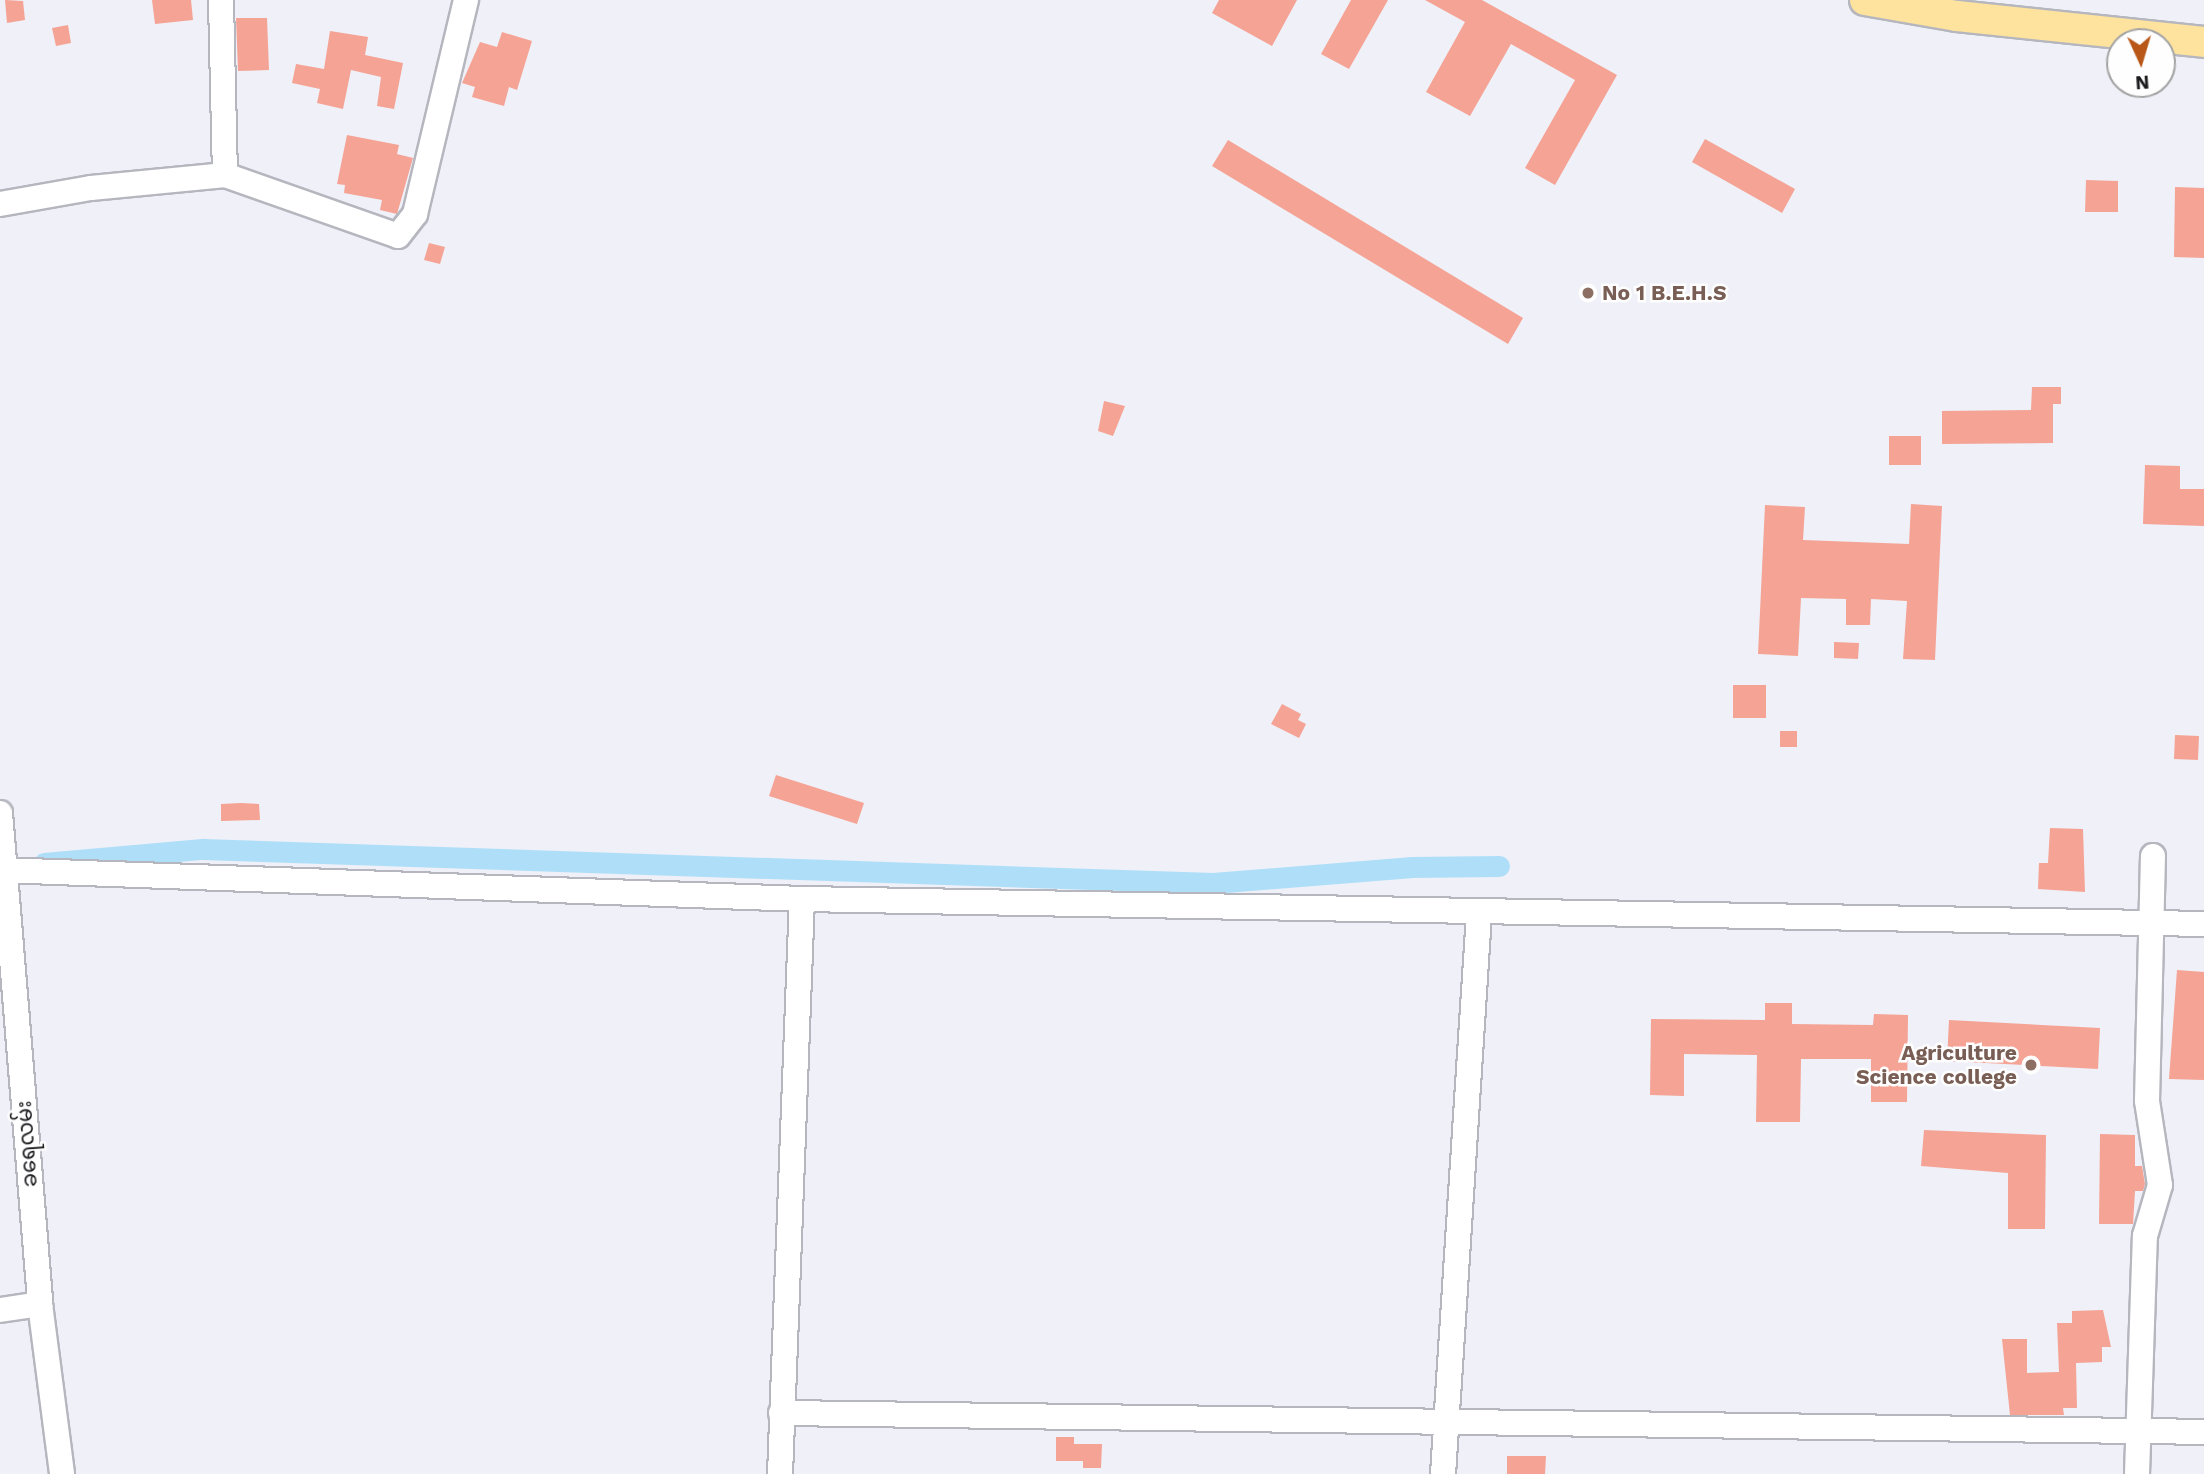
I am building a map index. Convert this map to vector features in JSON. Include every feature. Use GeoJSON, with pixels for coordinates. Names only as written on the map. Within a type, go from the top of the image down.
{"type":"FeatureCollection","features":[{"type":"Feature","properties":{"kind":"main road"},"geometry":{"type":"LineString","coordinates":[[1865,0],[1957,16],[2204,42]]}},
{"type":"Feature","properties":{"kind":"street"},"geometry":{"type":"LineString","coordinates":[[221,0],[225,175]]}},
{"type":"Feature","properties":{"kind":"street"},"geometry":{"type":"LineString","coordinates":[[0,204],[91,188],[225,175],[390,237],[404,232],[415,214],[466,0]]}},
{"type":"Feature","properties":{"kind":"street","name":"ခရေလမ်း"},"geometry":{"type":"LineString","coordinates":[[0,813],[40,1304],[62,1474]]}},
{"type":"Feature","properties":{"kind":"street"},"geometry":{"type":"LineString","coordinates":[[2137,1474],[2145,1236],[2160,1185],[2147,1101],[2153,923],[2152,856]]}},
{"type":"Feature","properties":{"kind":"street"},"geometry":{"type":"LineString","coordinates":[[3,869],[802,899],[1479,914],[2204,924]]}},
{"type":"Feature","properties":{"kind":"street"},"geometry":{"type":"LineString","coordinates":[[780,1474],[802,899]]}},
{"type":"Feature","properties":{"kind":"street"},"geometry":{"type":"LineString","coordinates":[[1443,1474],[1444,1425],[1479,914]]}},
{"type":"Feature","properties":{"kind":"street"},"geometry":{"type":"LineString","coordinates":[[0,1310],[40,1304]]}},
{"type":"Feature","properties":{"kind":"street"},"geometry":{"type":"LineString","coordinates":[[781,1412],[1444,1425],[2204,1432]]}},
{"type":"Feature","properties":{"kind":"building"},"geometry":{"type":"Polygon","coordinates":[[[5,0],[23,1],[25,20],[7,23],[5,0]]]}},
{"type":"Feature","properties":{"kind":"building"},"geometry":{"type":"Polygon","coordinates":[[[152,0],[191,0],[193,20],[155,24],[152,0]]]}},
{"type":"Feature","properties":{"kind":"building"},"geometry":{"type":"Polygon","coordinates":[[[1219,0],[1297,0],[1272,46],[1212,13],[1219,0]]]}},
{"type":"Feature","properties":{"kind":"building"},"geometry":{"type":"Polygon","coordinates":[[[1351,0],[1388,0],[1349,69],[1321,54],[1351,0]]]}},
{"type":"Feature","properties":{"kind":"building"},"geometry":{"type":"Polygon","coordinates":[[[1425,0],[1482,0],[1617,75],[1555,185],[1525,168],[1575,80],[1511,44],[1470,116],[1426,92],[1465,22],[1425,0]]]}},
{"type":"Feature","properties":{"kind":"building"},"geometry":{"type":"Polygon","coordinates":[[[236,18],[267,18],[269,70],[238,71],[236,18]]]}},
{"type":"Feature","properties":{"kind":"building"},"geometry":{"type":"Polygon","coordinates":[[[68,25],[71,43],[56,46],[52,28],[68,25]]]}},
{"type":"Feature","properties":{"kind":"building"},"geometry":{"type":"Polygon","coordinates":[[[330,31],[368,37],[365,55],[403,63],[394,109],[377,106],[381,77],[351,70],[343,109],[317,103],[320,89],[292,83],[296,64],[324,69],[330,31]]]}},
{"type":"Feature","properties":{"kind":"building"},"geometry":{"type":"Polygon","coordinates":[[[502,32],[532,41],[517,90],[509,87],[504,106],[472,97],[475,87],[462,83],[480,42],[497,47],[502,32]]]}},
{"type":"Feature","properties":{"kind":"building"},"geometry":{"type":"Polygon","coordinates":[[[347,135],[399,145],[397,154],[413,158],[397,214],[380,210],[382,200],[344,193],[345,185],[337,184],[347,135]]]}},
{"type":"Feature","properties":{"kind":"building"},"geometry":{"type":"Polygon","coordinates":[[[1705,139],[1795,189],[1782,213],[1692,162],[1705,139]]]}},
{"type":"Feature","properties":{"kind":"building"},"geometry":{"type":"Polygon","coordinates":[[[1228,140],[1523,318],[1508,344],[1212,166],[1228,140]]]}},
{"type":"Feature","properties":{"kind":"building"},"geometry":{"type":"Polygon","coordinates":[[[2086,180],[2118,181],[2118,212],[2085,212],[2086,180]]]}},
{"type":"Feature","properties":{"kind":"building"},"geometry":{"type":"Polygon","coordinates":[[[2175,187],[2204,188],[2204,258],[2174,257],[2175,187]]]}},
{"type":"Feature","properties":{"kind":"building"},"geometry":{"type":"Polygon","coordinates":[[[429,243],[445,247],[440,264],[424,260],[429,243]]]}},
{"type":"Feature","properties":{"kind":"building"},"geometry":{"type":"Polygon","coordinates":[[[2032,387],[2061,387],[2061,404],[2053,404],[2053,443],[1942,444],[1942,411],[2031,410],[2032,387]]]}},
{"type":"Feature","properties":{"kind":"building"},"geometry":{"type":"Polygon","coordinates":[[[1104,401],[1125,406],[1113,436],[1098,431],[1104,401]]]}},
{"type":"Feature","properties":{"kind":"building"},"geometry":{"type":"Polygon","coordinates":[[[1889,436],[1921,436],[1921,465],[1889,465],[1889,436]]]}},
{"type":"Feature","properties":{"kind":"building"},"geometry":{"type":"Polygon","coordinates":[[[2145,465],[2180,466],[2180,489],[2204,489],[2204,526],[2143,524],[2145,465]]]}},
{"type":"Feature","properties":{"kind":"building"},"geometry":{"type":"Polygon","coordinates":[[[1911,504],[1942,506],[1935,660],[1903,659],[1907,601],[1871,599],[1870,625],[1846,625],[1846,599],[1801,598],[1798,656],[1758,654],[1765,505],[1805,507],[1803,540],[1909,544],[1911,504]]]}},
{"type":"Feature","properties":{"kind":"building"},"geometry":{"type":"Polygon","coordinates":[[[1834,642],[1859,643],[1858,659],[1834,658],[1834,642]]]}},
{"type":"Feature","properties":{"kind":"building"},"geometry":{"type":"Polygon","coordinates":[[[1733,685],[1766,685],[1766,718],[1733,718],[1733,685]]]}},
{"type":"Feature","properties":{"kind":"building"},"geometry":{"type":"Polygon","coordinates":[[[1282,704],[1301,714],[1298,720],[1306,724],[1299,738],[1271,724],[1282,704]]]}},
{"type":"Feature","properties":{"kind":"building"},"geometry":{"type":"Polygon","coordinates":[[[1780,731],[1797,731],[1797,747],[1780,747],[1780,731]]]}},
{"type":"Feature","properties":{"kind":"building"},"geometry":{"type":"Polygon","coordinates":[[[2175,735],[2199,736],[2198,760],[2174,759],[2175,735]]]}},
{"type":"Feature","properties":{"kind":"building"},"geometry":{"type":"Polygon","coordinates":[[[776,775],[864,803],[857,824],[769,796],[776,775]]]}},
{"type":"Feature","properties":{"kind":"building"},"geometry":{"type":"Polygon","coordinates":[[[221,804],[259,804],[260,820],[221,821],[221,804]]]}},
{"type":"Feature","properties":{"kind":"building"},"geometry":{"type":"Polygon","coordinates":[[[2050,828],[2083,829],[2085,892],[2038,889],[2039,863],[2048,863],[2050,828]]]}},
{"type":"Feature","properties":{"kind":"building"},"geometry":{"type":"Polygon","coordinates":[[[2177,970],[2204,972],[2204,1080],[2169,1079],[2177,970]]]}},
{"type":"Feature","properties":{"kind":"building"},"geometry":{"type":"Polygon","coordinates":[[[1765,1003],[1792,1003],[1792,1024],[1873,1025],[1874,1014],[1908,1015],[1907,1102],[1871,1102],[1871,1059],[1801,1059],[1800,1122],[1756,1122],[1757,1055],[1684,1054],[1684,1096],[1650,1095],[1651,1019],[1765,1020],[1765,1003]]]}},
{"type":"Feature","properties":{"kind":"building"},"geometry":{"type":"Polygon","coordinates":[[[1949,1020],[2100,1028],[2098,1069],[1947,1061],[1949,1020]]]}},
{"type":"Feature","properties":{"kind":"building"},"geometry":{"type":"Polygon","coordinates":[[[1924,1130],[2046,1135],[2045,1229],[2008,1229],[2008,1173],[1921,1166],[1924,1130]]]}},
{"type":"Feature","properties":{"kind":"building"},"geometry":{"type":"Polygon","coordinates":[[[2100,1134],[2135,1135],[2135,1166],[2142,1166],[2145,1184],[2143,1191],[2135,1191],[2133,1224],[2099,1224],[2100,1134]]]}},
{"type":"Feature","properties":{"kind":"building"},"geometry":{"type":"Polygon","coordinates":[[[2103,1310],[2111,1347],[2102,1347],[2102,1362],[2076,1363],[2077,1408],[2063,1408],[2064,1415],[2010,1415],[2002,1339],[2027,1339],[2027,1373],[2059,1372],[2057,1323],[2072,1323],[2072,1311],[2103,1310]]]}},
{"type":"Feature","properties":{"kind":"building"},"geometry":{"type":"Polygon","coordinates":[[[1056,1437],[1074,1437],[1074,1444],[1102,1444],[1101,1468],[1083,1468],[1083,1461],[1056,1461],[1056,1437]]]}},
{"type":"Feature","properties":{"kind":"building"},"geometry":{"type":"Polygon","coordinates":[[[1507,1456],[1546,1456],[1545,1474],[1507,1474],[1507,1456]]]}},
{"type":"Feature","properties":{"kind":"waterway"},"geometry":{"type":"LineString","coordinates":[[44,863],[202,849],[1213,883],[1412,867],[1499,866]]}},
{"type":"Feature","properties":{"kind":"place","name":"No 1 B.E.H.S"},"geometry":{"type":"Point","coordinates":[1588,293]}},
{"type":"Feature","properties":{"kind":"place","name":"Agriculture Science college"},"geometry":{"type":"Point","coordinates":[2031,1065]}}]}
